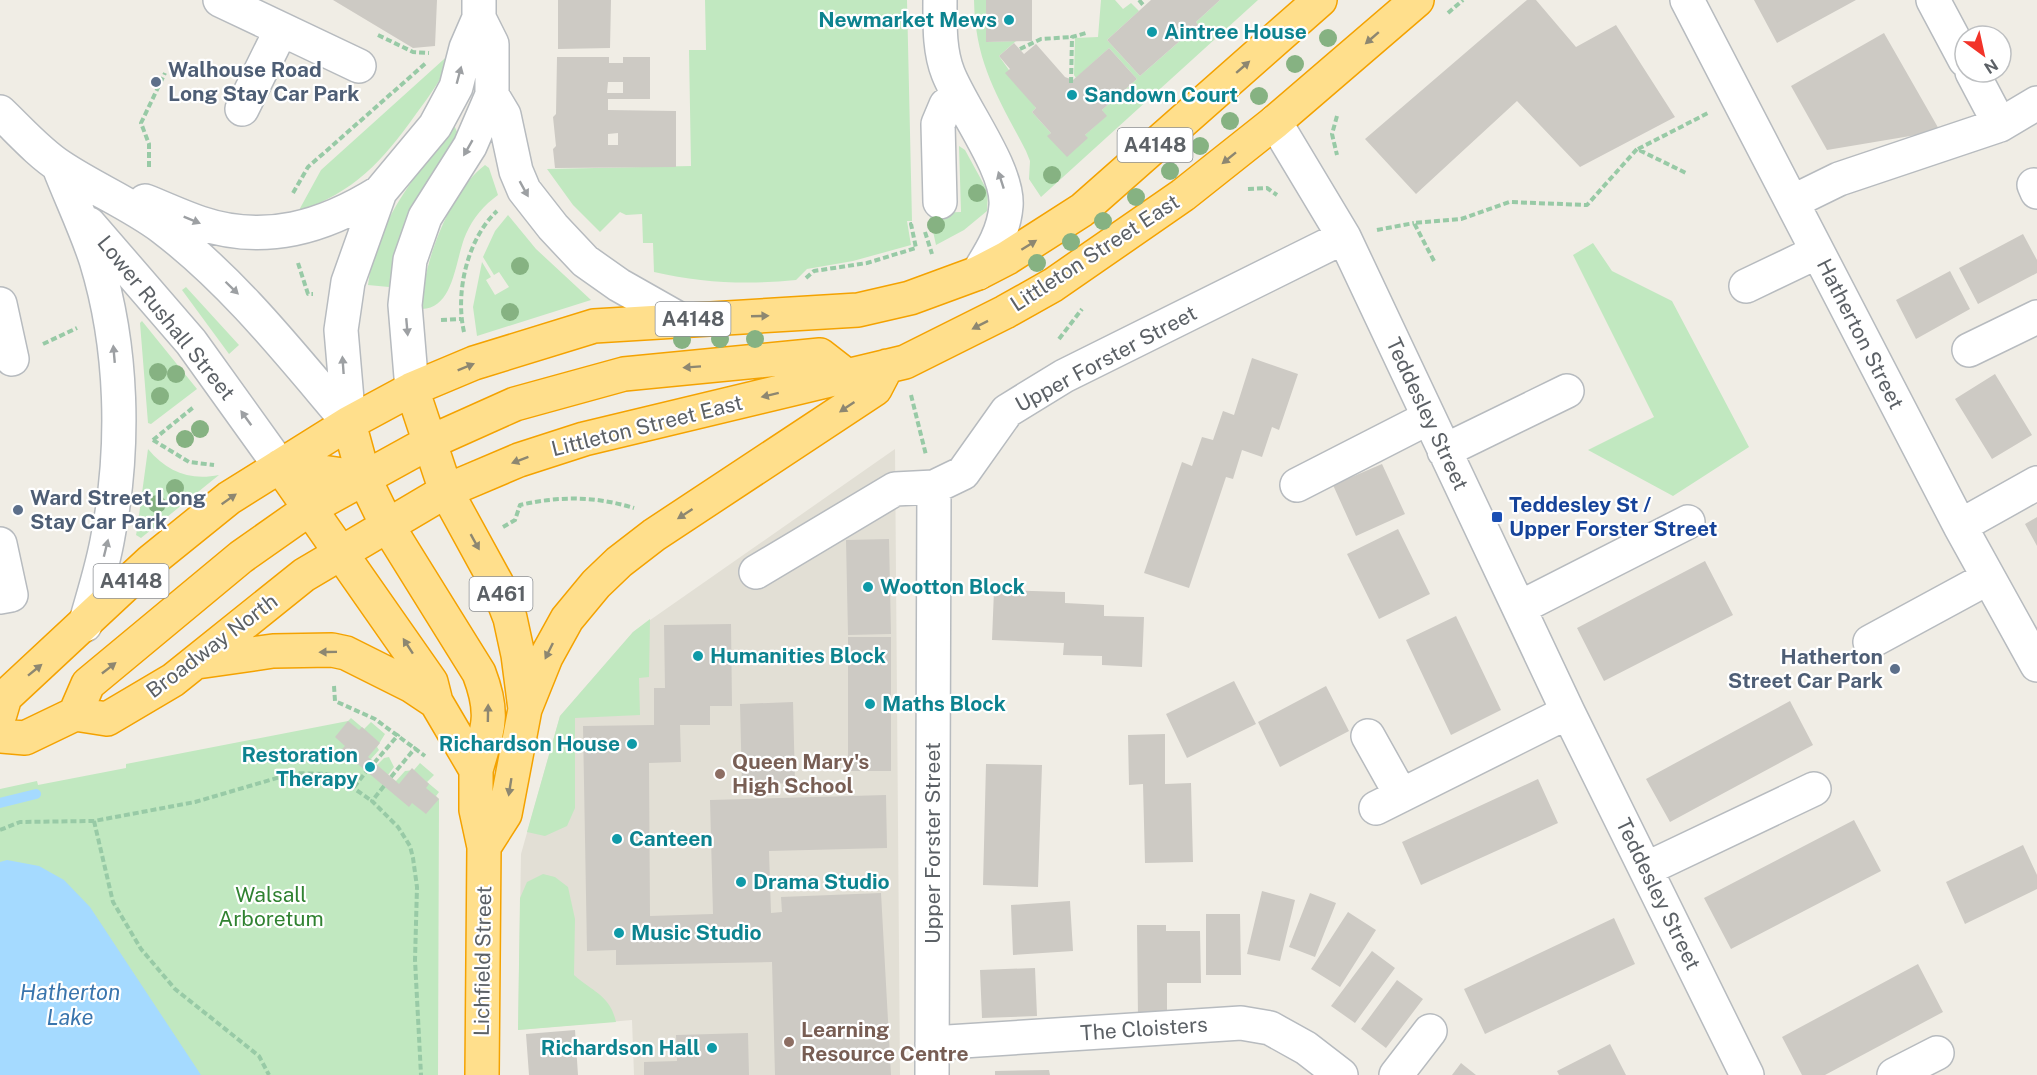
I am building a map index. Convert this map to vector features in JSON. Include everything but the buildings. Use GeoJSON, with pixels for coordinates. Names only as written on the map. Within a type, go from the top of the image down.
{"type":"FeatureCollection","features":[{"type":"Feature","properties":{"kind":"highway","name":"Littleton Street East"},"geometry":{"type":"LineString","coordinates":[[412,389],[474,363],[594,326],[679,319],[805,315],[858,310],[910,297],[978,273],[1082,210],[1320,0]]}},
{"type":"Feature","properties":{"kind":"highway","name":"Littleton Street East"},"geometry":{"type":"LineString","coordinates":[[446,491],[519,460],[584,439],[905,362],[932,350],[1053,285],[1183,195],[1275,122],[1417,0]]}},
{"type":"Feature","properties":{"kind":"highway"},"geometry":{"type":"LineString","coordinates":[[312,507],[428,443],[532,398],[624,374],[820,355],[847,376]]}},
{"type":"Feature","properties":{"kind":"highway"},"geometry":{"type":"LineString","coordinates":[[525,709],[555,639],[578,604],[596,584],[654,535],[875,389],[887,366]]}},
{"type":"Feature","properties":{"kind":"highway","name":"A4148"},"geometry":{"type":"LineString","coordinates":[[0,714],[5,697],[173,542],[230,498],[349,423],[412,389]]}},
{"type":"Feature","properties":{"kind":"highway"},"geometry":{"type":"LineString","coordinates":[[412,389],[428,443],[446,491]]}},
{"type":"Feature","properties":{"kind":"highway"},"geometry":{"type":"LineString","coordinates":[[387,525],[412,389]]}},
{"type":"Feature","properties":{"kind":"highway"},"geometry":{"type":"LineString","coordinates":[[349,423],[446,491]]}},
{"type":"Feature","properties":{"kind":"highway"},"geometry":{"type":"LineString","coordinates":[[349,423],[364,478],[387,525],[479,673],[489,699],[488,727],[476,770]]}},
{"type":"Feature","properties":{"kind":"highway"},"geometry":{"type":"LineString","coordinates":[[280,466],[364,478]]}},
{"type":"Feature","properties":{"kind":"highway"},"geometry":{"type":"LineString","coordinates":[[280,466],[312,507],[431,682],[436,702],[476,770]]}},
{"type":"Feature","properties":{"kind":"highway","name":"A4148"},"geometry":{"type":"LineString","coordinates":[[341,551],[446,491]]}},
{"type":"Feature","properties":{"kind":"highway","name":"A461"},"geometry":{"type":"LineString","coordinates":[[446,491],[497,584],[507,610],[518,655],[525,709],[505,814],[484,847]]}},
{"type":"Feature","properties":{"kind":"highway","name":"A4148"},"geometry":{"type":"LineString","coordinates":[[75,714],[88,684],[241,557],[312,507]]}},
{"type":"Feature","properties":{"kind":"highway","name":"Broadway North"},"geometry":{"type":"LineString","coordinates":[[75,714],[107,720],[136,704],[197,662],[304,575],[341,551]]}},
{"type":"Feature","properties":{"kind":"highway"},"geometry":{"type":"LineString","coordinates":[[197,662],[273,651],[339,651],[412,686],[436,702]]}},
{"type":"Feature","properties":{"kind":"highway"},"geometry":{"type":"LineString","coordinates":[[0,736],[25,738],[75,714]]}},
{"type":"Feature","properties":{"kind":"highway","name":"Lichfield Street"},"geometry":{"type":"LineString","coordinates":[[476,770],[476,810],[484,847],[482,1075]]}},
{"type":"Feature","properties":{"kind":"street"},"geometry":{"type":"LineString","coordinates":[[219,0],[359,66]]}},
{"type":"Feature","properties":{"kind":"street"},"geometry":{"type":"LineString","coordinates":[[940,0],[943,57],[959,98],[998,170],[1006,203],[998,237],[978,273]]}},
{"type":"Feature","properties":{"kind":"street","name":"Hatherton Street"},"geometry":{"type":"LineString","coordinates":[[1687,0],[1960,526],[2037,665]]}},
{"type":"Feature","properties":{"kind":"street"},"geometry":{"type":"LineString","coordinates":[[1933,0],[1953,38]]}},
{"type":"Feature","properties":{"kind":"street"},"geometry":{"type":"LineString","coordinates":[[412,389],[405,305],[410,260],[425,217],[470,146],[492,95],[492,44],[479,9]]}},
{"type":"Feature","properties":{"kind":"street"},"geometry":{"type":"LineString","coordinates":[[59,167],[200,223],[224,230],[269,234],[322,222],[348,211],[380,192],[435,126],[456,87],[479,9]]}},
{"type":"Feature","properties":{"kind":"street"},"geometry":{"type":"LineString","coordinates":[[242,110],[281,30]]}},
{"type":"Feature","properties":{"kind":"street"},"geometry":{"type":"LineString","coordinates":[[1978,84],[2000,125]]}},
{"type":"Feature","properties":{"kind":"street"},"geometry":{"type":"LineString","coordinates":[[492,95],[504,115],[516,171],[524,190],[553,227],[585,261],[619,285],[679,319]]}},
{"type":"Feature","properties":{"kind":"street"},"geometry":{"type":"LineString","coordinates":[[929,213],[938,124],[946,105],[959,98]]}},
{"type":"Feature","properties":{"kind":"street"},"geometry":{"type":"LineString","coordinates":[[1792,202],[1839,179],[2000,125],[2037,103]]}},
{"type":"Feature","properties":{"kind":"street","name":"Lower Rushall Street"},"geometry":{"type":"LineString","coordinates":[[0,112],[59,167],[121,199],[203,261],[239,295],[349,423]]}},
{"type":"Feature","properties":{"kind":"street","name":"Teddesley Street"},"geometry":{"type":"LineString","coordinates":[[1275,122],[1344,237],[1568,712],[1747,1075]]}},
{"type":"Feature","properties":{"kind":"street","name":"Lower Rushall Street"},"geometry":{"type":"LineString","coordinates":[[59,167],[96,260],[108,307],[114,353],[119,438],[116,489],[108,539],[85,625]]}},
{"type":"Feature","properties":{"kind":"street","name":"Lower Rushall Street"},"geometry":{"type":"LineString","coordinates":[[59,167],[85,219],[191,342],[280,466]]}},
{"type":"Feature","properties":{"kind":"street"},"geometry":{"type":"LineString","coordinates":[[349,423],[341,330],[348,282],[380,192]]}},
{"type":"Feature","properties":{"kind":"street","name":"Upper Forster Street"},"geometry":{"type":"LineString","coordinates":[[932,1075],[934,487],[963,473],[1007,411],[1016,405],[1064,376],[1344,237]]}},
{"type":"Feature","properties":{"kind":"street"},"geometry":{"type":"LineString","coordinates":[[1746,286],[1817,252]]}},
{"type":"Feature","properties":{"kind":"street"},"geometry":{"type":"LineString","coordinates":[[0,304],[12,359]]}},
{"type":"Feature","properties":{"kind":"street"},"geometry":{"type":"LineString","coordinates":[[1969,351],[2037,317]]}},
{"type":"Feature","properties":{"kind":"street"},"geometry":{"type":"LineString","coordinates":[[1444,451],[1567,391]]}},
{"type":"Feature","properties":{"kind":"street"},"geometry":{"type":"LineString","coordinates":[[1297,485],[1428,418]]}},
{"type":"Feature","properties":{"kind":"street"},"geometry":{"type":"LineString","coordinates":[[1960,526],[2037,483]]}},
{"type":"Feature","properties":{"kind":"street"},"geometry":{"type":"LineString","coordinates":[[756,572],[895,489],[934,487]]}},
{"type":"Feature","properties":{"kind":"street"},"geometry":{"type":"LineString","coordinates":[[1519,608],[1688,522]]}},
{"type":"Feature","properties":{"kind":"street"},"geometry":{"type":"LineString","coordinates":[[0,544],[11,595],[0,597]]}},
{"type":"Feature","properties":{"kind":"street"},"geometry":{"type":"LineString","coordinates":[[1870,642],[1988,578]]}},
{"type":"Feature","properties":{"kind":"street"},"geometry":{"type":"LineString","coordinates":[[1368,736],[1388,802],[1568,712]]}},
{"type":"Feature","properties":{"kind":"street"},"geometry":{"type":"LineString","coordinates":[[1646,869],[1814,789]]}},
{"type":"Feature","properties":{"kind":"street","name":"The Cloisters"},"geometry":{"type":"LineString","coordinates":[[932,1043],[1241,1023],[1270,1028],[1306,1048],[1341,1075]]}},
{"type":"Feature","properties":{"kind":"street"},"geometry":{"type":"LineString","coordinates":[[1396,1075],[1430,1031]]}},
{"type":"Feature","properties":{"kind":"street"},"geometry":{"type":"LineString","coordinates":[[1894,1075],[1937,1053]]}},
{"type":"Feature","properties":{"kind":"path"},"geometry":{"type":"LineString","coordinates":[[1139,0],[1144,6]]}},
{"type":"Feature","properties":{"kind":"path"},"geometry":{"type":"LineString","coordinates":[[288,231],[286,207],[308,167],[436,53],[413,52],[374,33],[359,66]]}},
{"type":"Feature","properties":{"kind":"path"},"geometry":{"type":"LineString","coordinates":[[1020,49],[1041,39],[1072,37],[1086,33]]}},
{"type":"Feature","properties":{"kind":"path"},"geometry":{"type":"LineString","coordinates":[[1071,82],[1072,37]]}},
{"type":"Feature","properties":{"kind":"path"},"geometry":{"type":"LineString","coordinates":[[132,196],[150,169],[149,144],[141,123],[165,73]]}},
{"type":"Feature","properties":{"kind":"path"},"geometry":{"type":"LineString","coordinates":[[1434,261],[1414,223],[1461,219],[1509,202],[1587,205],[1637,149],[1737,98]]}},
{"type":"Feature","properties":{"kind":"path"},"geometry":{"type":"LineString","coordinates":[[1637,149],[1688,174]]}},
{"type":"Feature","properties":{"kind":"path"},"geometry":{"type":"LineString","coordinates":[[805,315],[802,281],[814,272],[867,263],[916,248],[911,224],[929,213]]}},
{"type":"Feature","properties":{"kind":"path"},"geometry":{"type":"LineString","coordinates":[[925,234],[930,248]]}},
{"type":"Feature","properties":{"kind":"path"},"geometry":{"type":"LineString","coordinates":[[12,359],[84,325]]}},
{"type":"Feature","properties":{"kind":"path"},"geometry":{"type":"LineString","coordinates":[[153,440],[198,403]]}},
{"type":"Feature","properties":{"kind":"path"},"geometry":{"type":"LineString","coordinates":[[119,438],[153,440],[189,462],[219,466]]}},
{"type":"Feature","properties":{"kind":"path"},"geometry":{"type":"LineString","coordinates":[[374,763],[399,734],[416,747],[392,777]]}},
{"type":"Feature","properties":{"kind":"path"},"geometry":{"type":"LineString","coordinates":[[354,787],[366,772]]}},
{"type":"Feature","properties":{"kind":"path"},"geometry":{"type":"LineString","coordinates":[[0,830],[20,822],[94,821],[195,802],[294,773],[327,774],[354,787],[398,826],[410,846],[413,858],[417,887],[415,960],[421,1075]]}},
{"type":"Feature","properties":{"kind":"path"},"geometry":{"type":"LineString","coordinates":[[372,801],[384,786]]}},
{"type":"Feature","properties":{"kind":"path"},"geometry":{"type":"LineString","coordinates":[[94,821],[113,902],[141,949],[175,989],[259,1056],[269,1075]]}},
{"type":"Feature","properties":{"kind":"shaded area","name":"Queen Mary's High School"},"geometry":{"type":"Polygon","coordinates":[[[895,449],[900,1075],[634,1075],[632,1020],[518,1030],[521,854],[560,716],[633,632],[895,449]]]}},
{"type":"Feature","properties":{"kind":"green space"},"geometry":{"type":"Polygon","coordinates":[[[705,0],[907,0],[912,221],[907,221],[911,245],[853,261],[807,269],[796,280],[742,283],[707,281],[654,272],[653,243],[643,243],[642,214],[626,215],[620,212],[600,232],[573,205],[547,169],[691,166],[689,50],[706,50],[705,0]]]}},
{"type":"Feature","properties":{"kind":"green space"},"geometry":{"type":"Polygon","coordinates":[[[974,0],[986,0],[986,42],[1016,41],[999,56],[1036,108],[1032,112],[1051,133],[1048,136],[1085,135],[1106,116],[1102,110],[1137,79],[1109,48],[1076,78],[1074,75],[1075,38],[1098,37],[1101,0],[1115,0],[1123,9],[1131,3],[1139,11],[1107,40],[1140,76],[1198,25],[1196,22],[1220,0],[1258,0],[1041,197],[1029,179],[1030,161],[1026,151],[990,79],[979,43],[974,0]]]}},
{"type":"Feature","properties":{"kind":"green space"},"geometry":{"type":"Polygon","coordinates":[[[453,51],[446,69],[432,92],[378,161],[365,174],[336,195],[298,212],[321,170],[453,51]]]}},
{"type":"Feature","properties":{"kind":"green space"},"geometry":{"type":"Polygon","coordinates":[[[454,125],[458,134],[405,221],[389,287],[368,285],[379,240],[389,219],[412,181],[454,125]]]}},
{"type":"Feature","properties":{"kind":"green space"},"geometry":{"type":"Polygon","coordinates":[[[959,146],[965,150],[988,192],[987,211],[964,230],[936,245],[929,213],[961,212],[959,146]]]}},
{"type":"Feature","properties":{"kind":"green space"},"geometry":{"type":"Polygon","coordinates":[[[485,165],[489,168],[498,195],[479,212],[469,228],[448,291],[433,306],[422,309],[426,272],[440,231],[460,193],[485,165]]]}},
{"type":"Feature","properties":{"kind":"green space"},"geometry":{"type":"Polygon","coordinates":[[[508,215],[536,249],[591,300],[477,336],[473,307],[482,262],[491,277],[486,280],[495,295],[509,287],[499,272],[494,275],[483,257],[495,231],[508,215]]]}},
{"type":"Feature","properties":{"kind":"green space"},"geometry":{"type":"Polygon","coordinates":[[[1593,243],[1612,271],[1672,301],[1749,447],[1673,496],[1588,450],[1654,417],[1573,255],[1593,243]]]}},
{"type":"Feature","properties":{"kind":"green space"},"geometry":{"type":"Polygon","coordinates":[[[186,287],[239,345],[229,354],[182,290],[186,287]]]}},
{"type":"Feature","properties":{"kind":"green space"},"geometry":{"type":"Polygon","coordinates":[[[142,321],[197,389],[151,424],[148,423],[140,323],[142,321]]]}},
{"type":"Feature","properties":{"kind":"green space"},"geometry":{"type":"Polygon","coordinates":[[[148,449],[163,464],[180,473],[198,477],[219,475],[141,538],[136,535],[148,449]]]}},
{"type":"Feature","properties":{"kind":"green space"},"geometry":{"type":"Polygon","coordinates":[[[650,619],[649,677],[639,678],[640,715],[575,718],[575,808],[567,826],[545,836],[527,832],[560,716],[633,632],[650,619]]]}},
{"type":"Feature","properties":{"kind":"green space","name":"Walsall Arboretum"},"geometry":{"type":"Polygon","coordinates":[[[351,718],[364,729],[371,722],[385,734],[377,747],[379,750],[371,759],[377,765],[384,758],[389,757],[394,767],[388,775],[396,781],[405,771],[414,770],[420,763],[434,775],[427,782],[439,792],[436,796],[439,799],[438,1075],[0,1075],[0,789],[37,781],[38,785],[126,768],[126,764],[348,721],[351,718]]]}},
{"type":"Feature","properties":{"kind":"green space"},"geometry":{"type":"Polygon","coordinates":[[[543,874],[555,877],[568,887],[575,919],[574,975],[605,1000],[616,1022],[518,1030],[520,898],[527,882],[543,874]]]}},
{"type":"Feature","properties":{"kind":"water","name":"Hatherton Lake"},"geometry":{"type":"Polygon","coordinates":[[[7,860],[39,866],[64,880],[90,907],[201,1075],[0,1075],[0,862],[7,860]]]}},
{"type":"Feature","properties":{"kind":"waterway"},"geometry":{"type":"LineString","coordinates":[[0,803],[36,794]]}},
{"type":"Feature","properties":{"kind":"place","name":"Newmarket Mews"},"geometry":{"type":"Point","coordinates":[1009,20]}},
{"type":"Feature","properties":{"kind":"place","name":"Aintree House"},"geometry":{"type":"Point","coordinates":[1152,32]}},
{"type":"Feature","properties":{"kind":"place","name":"Walhouse Road Long Stay Car Park"},"geometry":{"type":"Point","coordinates":[156,82]}},
{"type":"Feature","properties":{"kind":"place","name":"Sandown Court"},"geometry":{"type":"Point","coordinates":[1072,95]}},
{"type":"Feature","properties":{"kind":"place","name":"Ward Street Long Stay Car Park"},"geometry":{"type":"Point","coordinates":[18,510]}},
{"type":"Feature","properties":{"kind":"place","name":"Teddesley St / Upper Forster Street"},"geometry":{"type":"Point","coordinates":[1497,517]}},
{"type":"Feature","properties":{"kind":"place","name":"Wootton Block"},"geometry":{"type":"Point","coordinates":[868,587]}},
{"type":"Feature","properties":{"kind":"place","name":"Humanities Block"},"geometry":{"type":"Point","coordinates":[698,656]}},
{"type":"Feature","properties":{"kind":"place","name":"Hatherton Street Car Park"},"geometry":{"type":"Point","coordinates":[1895,669]}},
{"type":"Feature","properties":{"kind":"place","name":"Maths Block"},"geometry":{"type":"Point","coordinates":[870,704]}},
{"type":"Feature","properties":{"kind":"place","name":"Richardson House"},"geometry":{"type":"Point","coordinates":[632,744]}},
{"type":"Feature","properties":{"kind":"place","name":"Restoration Therapy"},"geometry":{"type":"Point","coordinates":[370,767]}},
{"type":"Feature","properties":{"kind":"place","name":"Queen Mary's High School"},"geometry":{"type":"Point","coordinates":[720,774]}},
{"type":"Feature","properties":{"kind":"place","name":"Canteen"},"geometry":{"type":"Point","coordinates":[617,839]}},
{"type":"Feature","properties":{"kind":"place","name":"Drama Studio"},"geometry":{"type":"Point","coordinates":[741,882]}},
{"type":"Feature","properties":{"kind":"place","name":"Music Studio"},"geometry":{"type":"Point","coordinates":[619,933]}},
{"type":"Feature","properties":{"kind":"place","name":"Learning Resource Centre"},"geometry":{"type":"Point","coordinates":[789,1042]}},
{"type":"Feature","properties":{"kind":"place","name":"Richardson Hall"},"geometry":{"type":"Point","coordinates":[712,1048]}}]}
